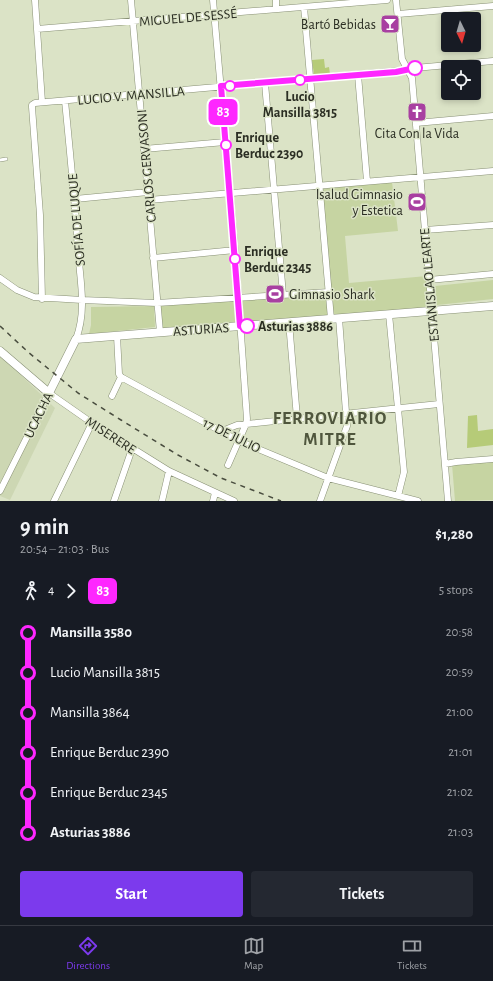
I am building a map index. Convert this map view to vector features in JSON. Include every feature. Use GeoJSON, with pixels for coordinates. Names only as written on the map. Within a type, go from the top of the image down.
{"type":"FeatureCollection","features":[{"type":"Feature","properties":{"kind":"street"},"geometry":{"type":"LineString","coordinates":[[34,0],[42,102]]}},
{"type":"Feature","properties":{"kind":"street","name":"CARLOS GERVASONI"},"geometry":{"type":"LineString","coordinates":[[131,0],[160,332]]}},
{"type":"Feature","properties":{"kind":"street"},"geometry":{"type":"LineString","coordinates":[[213,0],[235,250],[247,419],[228,465]]}},
{"type":"Feature","properties":{"kind":"street"},"geometry":{"type":"LineString","coordinates":[[276,0],[276,9]]}},
{"type":"Feature","properties":{"kind":"street","name":"MIGUEL DE SESSÉ"},"geometry":{"type":"LineString","coordinates":[[37,29],[304,7],[335,2],[388,0]]}},
{"type":"Feature","properties":{"kind":"street","name":"ESTANISLAO LEARTE"},"geometry":{"type":"LineString","coordinates":[[396,0],[402,59],[412,78],[448,501]]}},
{"type":"Feature","properties":{"kind":"street"},"geometry":{"type":"LineString","coordinates":[[398,14],[493,6]]}},
{"type":"Feature","properties":{"kind":"street"},"geometry":{"type":"LineString","coordinates":[[304,7],[329,292],[335,318],[347,426],[320,501]]}},
{"type":"Feature","properties":{"kind":"street","name":"LUCIO V. MANSILLA"},"geometry":{"type":"LineString","coordinates":[[42,299],[40,252],[42,236],[32,105],[35,103],[358,74],[396,72],[407,69],[493,61]]}},
{"type":"Feature","properties":{"kind":"street"},"geometry":{"type":"LineString","coordinates":[[358,74],[367,181]]}},
{"type":"Feature","properties":{"kind":"street"},"geometry":{"type":"LineString","coordinates":[[265,83],[283,295]]}},
{"type":"Feature","properties":{"kind":"street","name":"SOFÍA DE LUQUE"},"geometry":{"type":"LineString","coordinates":[[65,101],[82,300],[81,321],[76,339]]}},
{"type":"Feature","properties":{"kind":"street"},"geometry":{"type":"LineString","coordinates":[[416,123],[493,116]]}},
{"type":"Feature","properties":{"kind":"street"},"geometry":{"type":"LineString","coordinates":[[144,149],[225,142]]}},
{"type":"Feature","properties":{"kind":"street"},"geometry":{"type":"LineString","coordinates":[[148,200],[493,171]]}},
{"type":"Feature","properties":{"kind":"street"},"geometry":{"type":"LineString","coordinates":[[74,199],[148,192]]}},
{"type":"Feature","properties":{"kind":"street"},"geometry":{"type":"LineString","coordinates":[[425,230],[493,225]]}},
{"type":"Feature","properties":{"kind":"street"},"geometry":{"type":"LineString","coordinates":[[154,258],[235,250]]}},
{"type":"Feature","properties":{"kind":"street"},"geometry":{"type":"LineString","coordinates":[[429,280],[493,274]]}},
{"type":"Feature","properties":{"kind":"street"},"geometry":{"type":"LineString","coordinates":[[0,278],[25,294],[42,299],[157,303],[329,292]]}},
{"type":"Feature","properties":{"kind":"street","name":"ASTURIAS"},"geometry":{"type":"LineString","coordinates":[[76,339],[493,306]]}},
{"type":"Feature","properties":{"kind":"street"},"geometry":{"type":"LineString","coordinates":[[389,314],[404,472],[398,496]]}},
{"type":"Feature","properties":{"kind":"street"},"geometry":{"type":"LineString","coordinates":[[289,322],[297,418]]}},
{"type":"Feature","properties":{"kind":"street"},"geometry":{"type":"LineString","coordinates":[[112,396],[121,377],[119,374],[117,336]]}},
{"type":"Feature","properties":{"kind":"street","name":"UCACHA"},"geometry":{"type":"LineString","coordinates":[[0,491],[76,339]]}},
{"type":"Feature","properties":{"kind":"street","name":"MISERERE"},"geometry":{"type":"LineString","coordinates":[[0,352],[49,393],[132,449],[169,471],[234,501]]}},
{"type":"Feature","properties":{"kind":"street","name":"17 DE JULIO"},"geometry":{"type":"LineString","coordinates":[[121,377],[239,441],[328,478],[418,501]]}},
{"type":"Feature","properties":{"kind":"street"},"geometry":{"type":"LineString","coordinates":[[222,432],[237,425],[439,404]]}},
{"type":"Feature","properties":{"kind":"street"},"geometry":{"type":"LineString","coordinates":[[54,501],[92,423]]}},
{"type":"Feature","properties":{"kind":"street"},"geometry":{"type":"LineString","coordinates":[[114,501],[132,449]]}},
{"type":"Feature","properties":{"kind":"street"},"geometry":{"type":"LineString","coordinates":[[445,464],[493,458]]}},
{"type":"Feature","properties":{"kind":"street"},"geometry":{"type":"LineString","coordinates":[[162,501],[169,471]]}},
{"type":"Feature","properties":{"kind":"street"},"geometry":{"type":"LineString","coordinates":[[213,501],[215,493]]}},
{"type":"Feature","properties":{"kind":"lane"},"geometry":{"type":"LineString","coordinates":[[0,160],[6,159]]}},
{"type":"Feature","properties":{"kind":"shaded area"},"geometry":{"type":"Polygon","coordinates":[[[392,182],[398,231],[345,236],[349,283],[427,276],[430,310],[332,317],[321,189],[392,182]]]}},
{"type":"Feature","properties":{"kind":"shaded area"},"geometry":{"type":"Polygon","coordinates":[[[493,280],[493,299],[437,305],[435,286],[493,280]]]}},
{"type":"Feature","properties":{"kind":"shaded area"},"geometry":{"type":"Polygon","coordinates":[[[328,294],[330,317],[243,324],[240,299],[328,294]]]}},
{"type":"Feature","properties":{"kind":"shaded area"},"geometry":{"type":"Polygon","coordinates":[[[234,300],[237,324],[162,330],[159,304],[234,300]]]}},
{"type":"Feature","properties":{"kind":"shaded area"},"geometry":{"type":"Polygon","coordinates":[[[154,306],[155,327],[89,334],[91,325],[91,307],[154,306]]]}},
{"type":"Feature","properties":{"kind":"shaded area"},"geometry":{"type":"Polygon","coordinates":[[[0,355],[55,408],[10,500],[0,496],[0,355]]]}},
{"type":"Feature","properties":{"kind":"shaded area"},"geometry":{"type":"Polygon","coordinates":[[[493,461],[493,500],[455,501],[452,464],[493,461]]]}},
{"type":"Feature","properties":{"kind":"building"},"geometry":{"type":"Polygon","coordinates":[[[324,59],[325,68],[329,67],[330,74],[314,75],[312,60],[324,59]]]}},
{"type":"Feature","properties":{"kind":"building"},"geometry":{"type":"Polygon","coordinates":[[[477,415],[478,431],[493,429],[493,445],[467,448],[468,416],[477,415]]]}},
{"type":"Feature","properties":{"kind":"railway"},"geometry":{"type":"LineString","coordinates":[[0,326],[28,352],[78,393],[121,420],[178,455],[221,478],[281,501]]}},
{"type":"Feature","properties":{"kind":"bus line","name":"83"},"geometry":{"type":"LineString","coordinates":[[247,326],[240,326],[221,86],[396,72],[415,68]]}},
{"type":"Feature","properties":{"kind":"place","name":"Bartó Bebidas"},"geometry":{"type":"Point","coordinates":[390,24]}},
{"type":"Feature","properties":{"kind":"place","name":"Lucio Mansilla 3815"},"geometry":{"type":"Point","coordinates":[300,80]}},
{"type":"Feature","properties":{"kind":"place","name":"Cita Con la Vida"},"geometry":{"type":"Point","coordinates":[417,112]}},
{"type":"Feature","properties":{"kind":"place","name":"Enrique Berduc 2390"},"geometry":{"type":"Point","coordinates":[226,145]}},
{"type":"Feature","properties":{"kind":"place","name":"Isalud Gimnasio y Estetica"},"geometry":{"type":"Point","coordinates":[417,202]}},
{"type":"Feature","properties":{"kind":"place","name":"Enrique Berduc 2345"},"geometry":{"type":"Point","coordinates":[235,259]}},
{"type":"Feature","properties":{"kind":"place","name":"Gimnasio Shark"},"geometry":{"type":"Point","coordinates":[275,294]}},
{"type":"Feature","properties":{"kind":"place","name":"Asturias 3886"},"geometry":{"type":"Point","coordinates":[247,326]}},
{"type":"Feature","properties":{"kind":"district","name":"FERROVIARIO MITRE"},"geometry":{"type":"Point","coordinates":[330,428]}}]}
